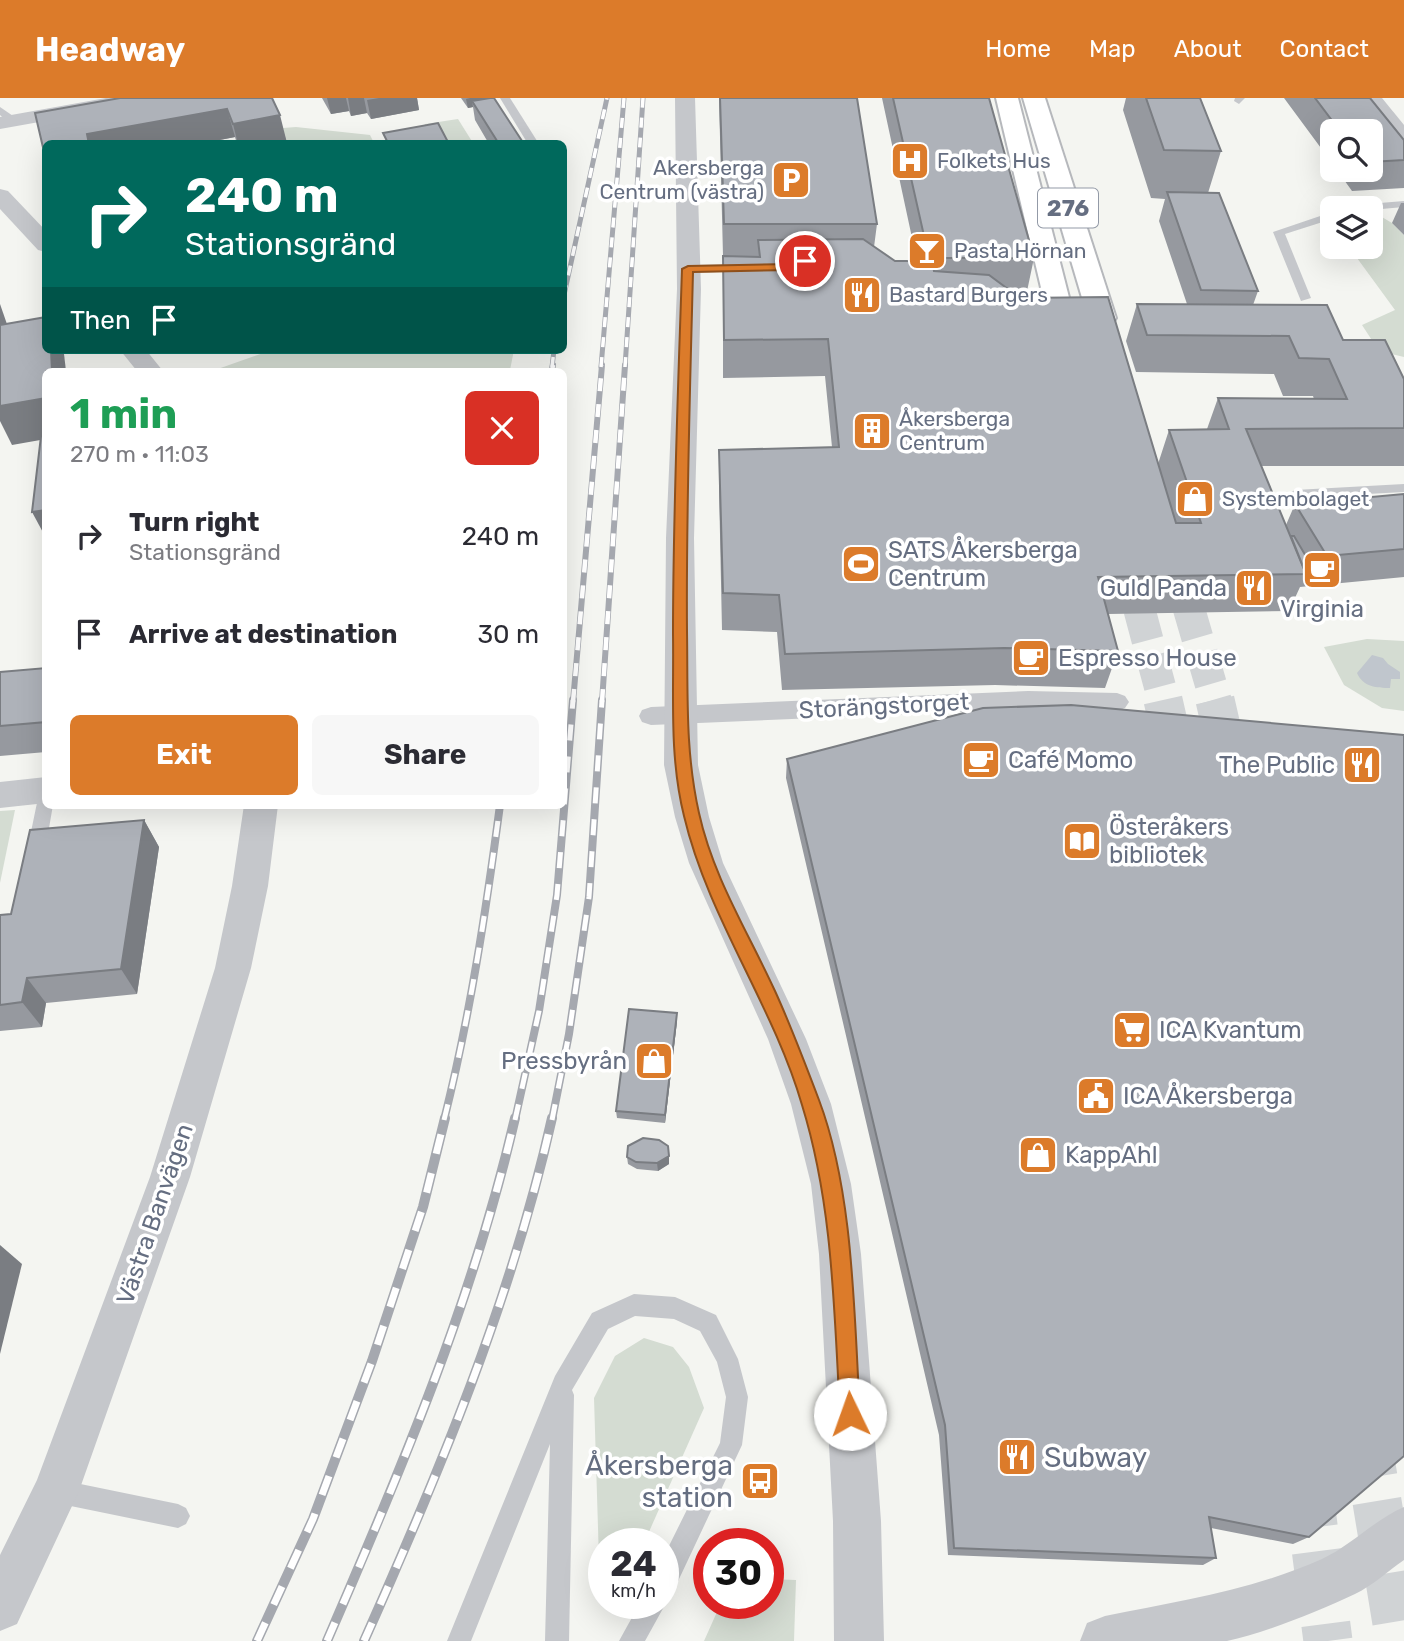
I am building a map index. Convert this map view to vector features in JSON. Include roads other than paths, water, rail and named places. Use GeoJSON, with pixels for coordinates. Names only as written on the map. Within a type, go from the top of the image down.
{"type":"FeatureCollection","features":[{"type":"Feature","properties":{"kind":"main road","name":"276"},"geometry":{"type":"LineString","coordinates":[[1007,98],[1061,317]]}},
{"type":"Feature","properties":{"kind":"main road","name":"276"},"geometry":{"type":"LineString","coordinates":[[1034,98],[1102,318]]}},
{"type":"Feature","properties":{"kind":"street"},"geometry":{"type":"LineString","coordinates":[[4,118],[140,98]]}},
{"type":"Feature","properties":{"kind":"street"},"geometry":{"type":"LineString","coordinates":[[685,98],[688,269],[680,538],[666,716],[706,863],[787,1040],[811,1104],[831,1185],[840,1254],[856,1508],[859,1641]]}},
{"type":"Feature","properties":{"kind":"street"},"geometry":{"type":"LineString","coordinates":[[1371,98],[1404,139]]}},
{"type":"Feature","properties":{"kind":"street"},"geometry":{"type":"LineString","coordinates":[[0,196],[10,220],[42,242]]}},
{"type":"Feature","properties":{"kind":"street"},"geometry":{"type":"LineString","coordinates":[[136,354],[148,368]]}},
{"type":"Feature","properties":{"kind":"street","name":"Storängstorget"},"geometry":{"type":"LineString","coordinates":[[666,716],[1028,700],[1117,702]]}},
{"type":"Feature","properties":{"kind":"street"},"geometry":{"type":"LineString","coordinates":[[0,795],[42,790]]}},
{"type":"Feature","properties":{"kind":"street","name":"Västra Banvägen"},"geometry":{"type":"LineString","coordinates":[[0,1607],[56,1491],[170,1177],[229,981],[250,886],[260,809]]}},
{"type":"Feature","properties":{"kind":"street"},"geometry":{"type":"LineString","coordinates":[[1105,1641],[1244,1613],[1340,1576],[1404,1531]]}},
{"type":"Feature","properties":{"kind":"lane"},"geometry":{"type":"LineString","coordinates":[[505,98],[531,140]]}},
{"type":"Feature","properties":{"kind":"lane"},"geometry":{"type":"LineString","coordinates":[[1383,206],[1404,204]]}},
{"type":"Feature","properties":{"kind":"lane"},"geometry":{"type":"LineString","coordinates":[[1305,298],[1279,232],[1320,219]]}},
{"type":"Feature","properties":{"kind":"lane"},"geometry":{"type":"LineString","coordinates":[[688,269],[757,268]]}},
{"type":"Feature","properties":{"kind":"lane"},"geometry":{"type":"LineString","coordinates":[[1294,494],[1404,488]]}},
{"type":"Feature","properties":{"kind":"lane"},"geometry":{"type":"LineString","coordinates":[[33,864],[44,809]]}},
{"type":"Feature","properties":{"kind":"lane"},"geometry":{"type":"LineString","coordinates":[[459,1641],[563,1384],[600,1321],[634,1304],[675,1308],[708,1323],[727,1359],[737,1397],[731,1446],[679,1552]]}},
{"type":"Feature","properties":{"kind":"lane"},"geometry":{"type":"LineString","coordinates":[[557,1641],[563,1384]]}},
{"type":"Feature","properties":{"kind":"lane"},"geometry":{"type":"LineString","coordinates":[[56,1491],[178,1516]]}},
{"type":"Feature","properties":{"kind":"lane"},"geometry":{"type":"LineString","coordinates":[[631,1641],[644,1619]]}},
{"type":"Feature","properties":{"kind":"tunnel"},"geometry":{"type":"LineString","coordinates":[[1175,561],[1216,702]]}},
{"type":"Feature","properties":{"kind":"tunnel"},"geometry":{"type":"LineString","coordinates":[[1127,563],[1164,702]]}},
{"type":"Feature","properties":{"kind":"tunnel"},"geometry":{"type":"LineString","coordinates":[[1163,700],[1178,766]]}},
{"type":"Feature","properties":{"kind":"tunnel"},"geometry":{"type":"LineString","coordinates":[[1215,700],[1231,770]]}},
{"type":"Feature","properties":{"kind":"tunnel"},"geometry":{"type":"LineString","coordinates":[[1365,1429],[1400,1641]]}},
{"type":"Feature","properties":{"kind":"tunnel"},"geometry":{"type":"LineString","coordinates":[[1307,1479],[1328,1641]]}},
{"type":"Feature","properties":{"kind":"railway"},"geometry":{"type":"LineString","coordinates":[[567,281],[607,98]]}},
{"type":"Feature","properties":{"kind":"railway"},"geometry":{"type":"LineString","coordinates":[[601,367],[624,98]]}},
{"type":"Feature","properties":{"kind":"railway"},"geometry":{"type":"LineString","coordinates":[[625,367],[643,98]]}},
{"type":"Feature","properties":{"kind":"railway"},"geometry":{"type":"LineString","coordinates":[[552,367],[554,354]]}},
{"type":"Feature","properties":{"kind":"railway"},"geometry":{"type":"LineString","coordinates":[[573,702],[602,365]]}},
{"type":"Feature","properties":{"kind":"railway"},"geometry":{"type":"LineString","coordinates":[[602,702],[625,365]]}},
{"type":"Feature","properties":{"kind":"railway"},"geometry":{"type":"LineString","coordinates":[[567,773],[573,700]]}},
{"type":"Feature","properties":{"kind":"railway"},"geometry":{"type":"LineString","coordinates":[[552,1120],[569,1034],[589,897],[602,700]]}},
{"type":"Feature","properties":{"kind":"railway"},"geometry":{"type":"LineString","coordinates":[[444,1120],[462,1042],[499,809]]}},
{"type":"Feature","properties":{"kind":"railway"},"geometry":{"type":"LineString","coordinates":[[515,1120],[539,1011],[557,895],[564,809]]}},
{"type":"Feature","properties":{"kind":"railway"},"geometry":{"type":"LineString","coordinates":[[257,1641],[313,1519],[372,1361],[423,1207],[445,1118]]}},
{"type":"Feature","properties":{"kind":"railway"},"geometry":{"type":"LineString","coordinates":[[327,1641],[382,1513],[457,1318],[498,1186],[515,1118]]}},
{"type":"Feature","properties":{"kind":"railway"},"geometry":{"type":"LineString","coordinates":[[364,1641],[446,1449],[495,1318],[536,1185],[552,1118]]}},
{"type":"Feature","properties":{"kind":"place","name":"Folkets Hus"},"geometry":{"type":"Point","coordinates":[910,161]}},
{"type":"Feature","properties":{"kind":"place","name":"Akersberga Centrum (västra)"},"geometry":{"type":"Point","coordinates":[791,180]}},
{"type":"Feature","properties":{"kind":"place","name":"Pasta Hörnan"},"geometry":{"type":"Point","coordinates":[927,251]}},
{"type":"Feature","properties":{"kind":"place","name":"Bastard Burgers"},"geometry":{"type":"Point","coordinates":[862,295]}},
{"type":"Feature","properties":{"kind":"place","name":"Åkersberga Centrum"},"geometry":{"type":"Point","coordinates":[872,431]}},
{"type":"Feature","properties":{"kind":"place","name":"Systembolaget"},"geometry":{"type":"Point","coordinates":[1195,499]}},
{"type":"Feature","properties":{"kind":"place","name":"SATS Åkersberga Centrum"},"geometry":{"type":"Point","coordinates":[861,564]}},
{"type":"Feature","properties":{"kind":"place","name":"Virginia"},"geometry":{"type":"Point","coordinates":[1322,570]}},
{"type":"Feature","properties":{"kind":"place","name":"Guld Panda"},"geometry":{"type":"Point","coordinates":[1254,588]}},
{"type":"Feature","properties":{"kind":"place","name":"Espresso House"},"geometry":{"type":"Point","coordinates":[1031,658]}},
{"type":"Feature","properties":{"kind":"place","name":"Café Momo"},"geometry":{"type":"Point","coordinates":[981,760]}},
{"type":"Feature","properties":{"kind":"place","name":"The Public"},"geometry":{"type":"Point","coordinates":[1362,765]}},
{"type":"Feature","properties":{"kind":"place","name":"Österåkers bibliotek"},"geometry":{"type":"Point","coordinates":[1082,841]}},
{"type":"Feature","properties":{"kind":"place","name":"ICA Kvantum"},"geometry":{"type":"Point","coordinates":[1132,1030]}},
{"type":"Feature","properties":{"kind":"place","name":"Pressbyrån"},"geometry":{"type":"Point","coordinates":[654,1061]}},
{"type":"Feature","properties":{"kind":"place","name":"ICA Åkersberga"},"geometry":{"type":"Point","coordinates":[1096,1096]}},
{"type":"Feature","properties":{"kind":"place","name":"KappAhl"},"geometry":{"type":"Point","coordinates":[1038,1155]}},
{"type":"Feature","properties":{"kind":"place","name":"Subway"},"geometry":{"type":"Point","coordinates":[1017,1457]}},
{"type":"Feature","properties":{"kind":"place","name":"Åkersberga station"},"geometry":{"type":"Point","coordinates":[760,1481]}}]}
